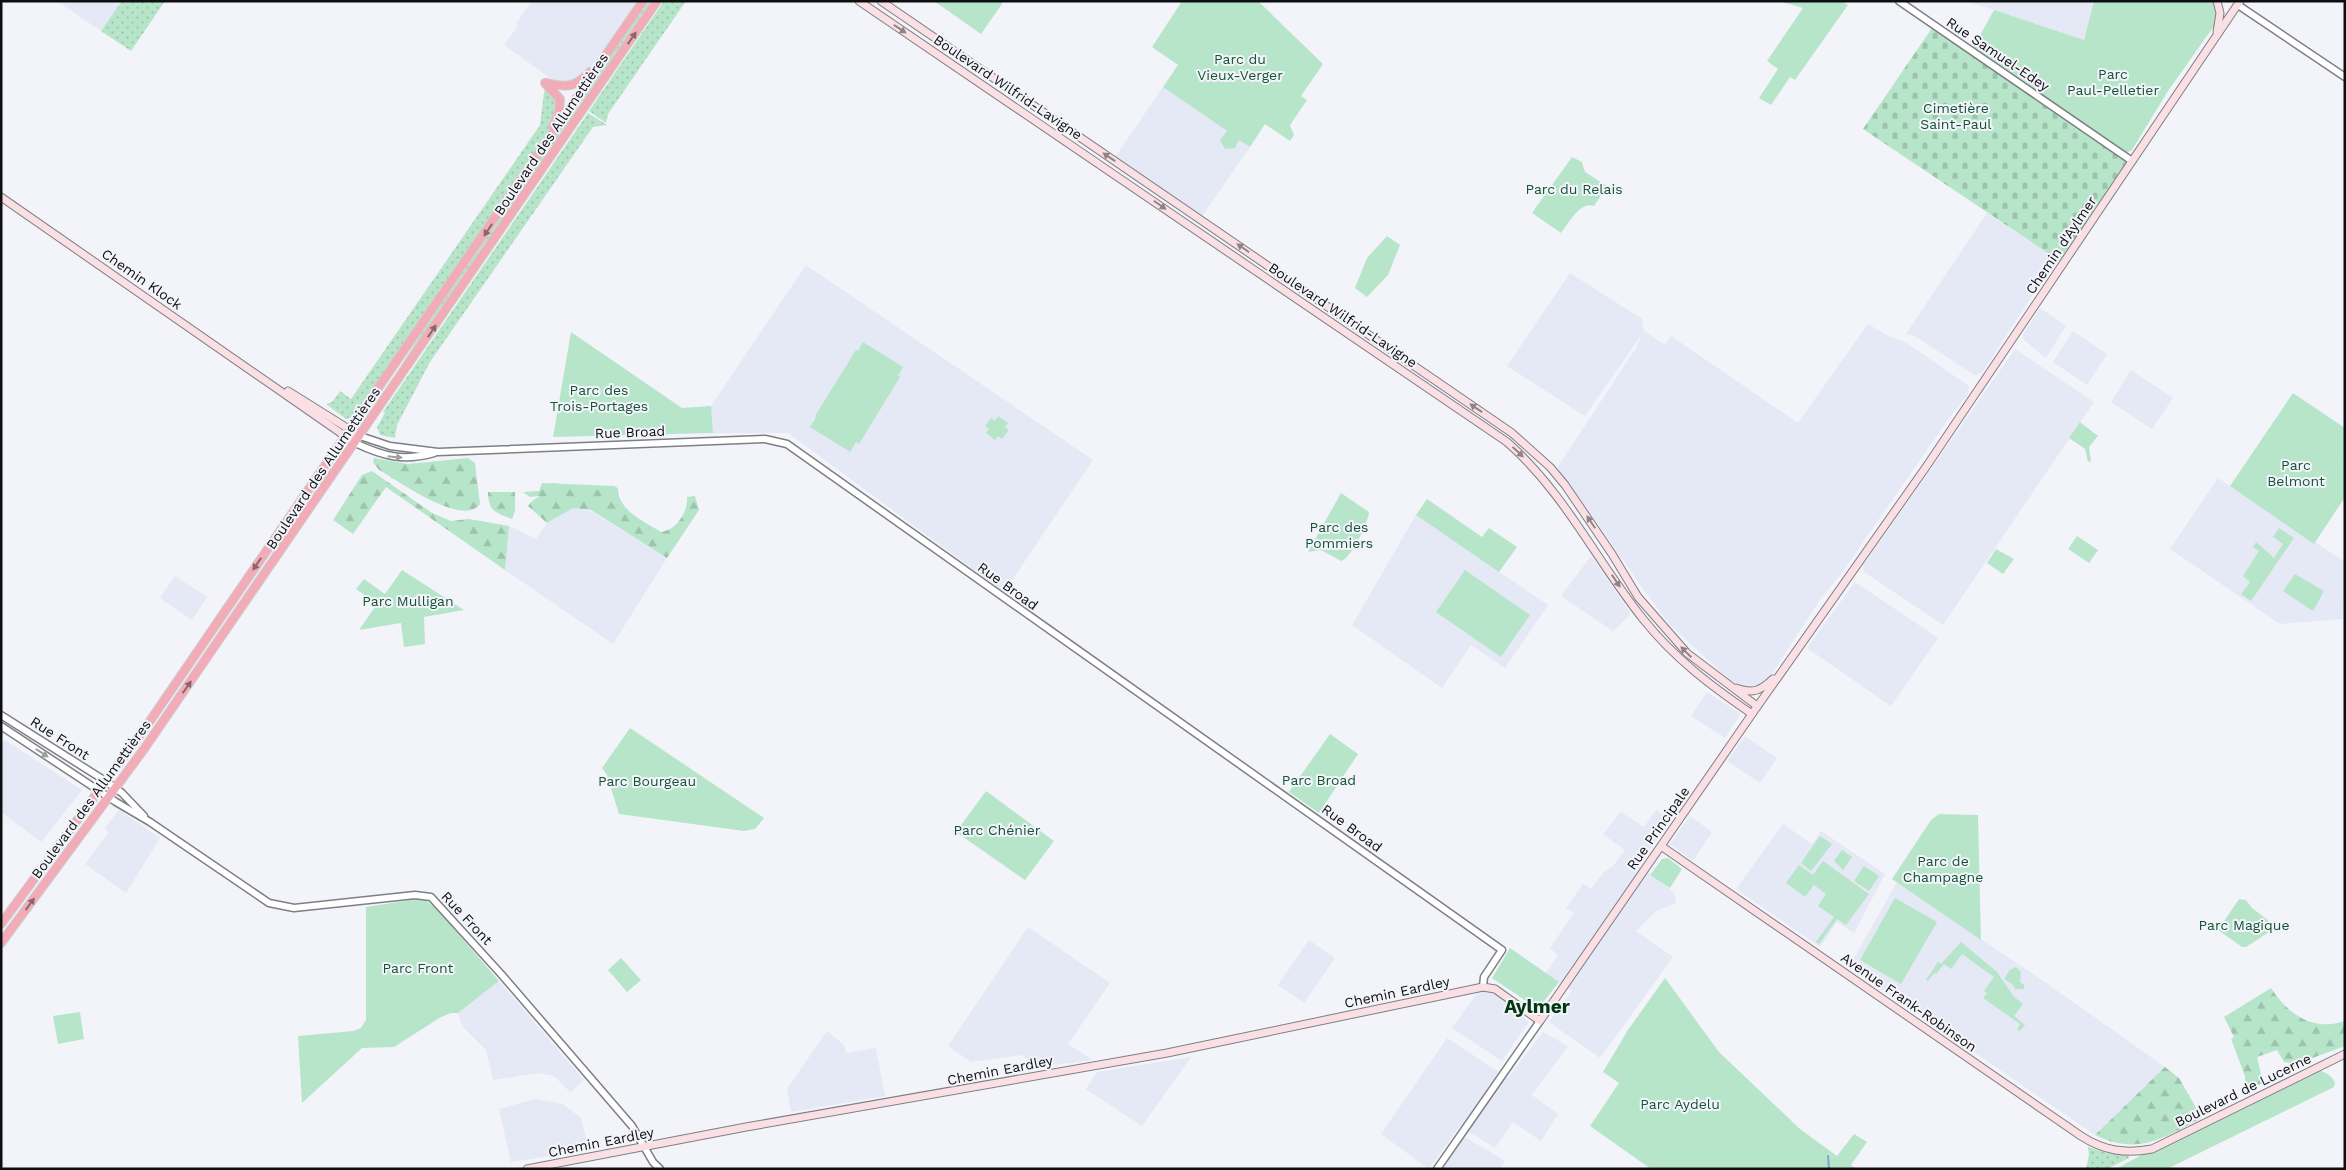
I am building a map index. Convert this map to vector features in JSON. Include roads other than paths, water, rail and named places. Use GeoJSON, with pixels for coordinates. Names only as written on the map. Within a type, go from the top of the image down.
{"type":"FeatureCollection","features":[{"type":"Feature","properties":{"kind":"highway","name":"Boulevard des Allumettières"},"geometry":{"type":"LineString","coordinates":[[1,924],[101,791],[643,1]]}},
{"type":"Feature","properties":{"kind":"highway","name":"Boulevard des Allumettières"},"geometry":{"type":"LineString","coordinates":[[1,943],[116,788],[657,1]]}},
{"type":"Feature","properties":{"kind":"highway"},"geometry":{"type":"LineString","coordinates":[[541,150],[555,124],[560,107],[560,99],[545,83],[566,87],[574,85],[581,81],[604,58]]}},
{"type":"Feature","properties":{"kind":"main road","name":"Boulevard Wilfrid-Lavigne"},"geometry":{"type":"LineString","coordinates":[[859,1],[1507,442],[1536,470],[1562,501],[1631,602],[1655,633],[1698,676],[1752,714]]}},
{"type":"Feature","properties":{"kind":"main road","name":"Boulevard Wilfrid-Lavigne"},"geometry":{"type":"LineString","coordinates":[[881,1],[1512,434],[1550,467],[1572,494],[1644,605],[1687,653],[1758,706]]}},
{"type":"Feature","properties":{"kind":"main road"},"geometry":{"type":"LineString","coordinates":[[2214,40],[2220,13],[2217,1]]}},
{"type":"Feature","properties":{"kind":"main road","name":"Chemin d'Aylmer"},"geometry":{"type":"LineString","coordinates":[[1902,502],[2239,3]]}},
{"type":"Feature","properties":{"kind":"main road","name":"Chemin Klock"},"geometry":{"type":"LineString","coordinates":[[1,197],[270,382],[308,403],[357,440]]}},
{"type":"Feature","properties":{"kind":"main road","name":"Rue Principale"},"geometry":{"type":"LineString","coordinates":[[1540,1021],[1752,714],[1902,502]]}},
{"type":"Feature","properties":{"kind":"main road"},"geometry":{"type":"LineString","coordinates":[[1725,682],[1743,690],[1754,692],[1764,687],[1786,666]]}},
{"type":"Feature","properties":{"kind":"main road","name":"Avenue Frank-Robinson"},"geometry":{"type":"LineString","coordinates":[[1661,846],[2088,1141],[2121,1152],[2152,1149]]}},
{"type":"Feature","properties":{"kind":"main road"},"geometry":{"type":"LineString","coordinates":[[1480,988],[1495,989],[1540,1021]]}},
{"type":"Feature","properties":{"kind":"main road","name":"Chemin Eardley"},"geometry":{"type":"LineString","coordinates":[[527,1169],[1168,1053],[1480,988]]}},
{"type":"Feature","properties":{"kind":"main road","name":"Boulevard de Lucerne"},"geometry":{"type":"LineString","coordinates":[[2152,1149],[2345,1054]]}},
{"type":"Feature","properties":{"kind":"street","name":"Rue Samuel-Edey"},"geometry":{"type":"LineString","coordinates":[[1899,1],[2132,162]]}},
{"type":"Feature","properties":{"kind":"street"},"geometry":{"type":"LineString","coordinates":[[2239,3],[2345,77]]}},
{"type":"Feature","properties":{"kind":"street","name":"Rue Broad"},"geometry":{"type":"LineString","coordinates":[[357,440],[438,452],[765,439],[782,442],[1502,950],[1484,977],[1480,988]]}},
{"type":"Feature","properties":{"kind":"street","name":"Rue Broad"},"geometry":{"type":"LineString","coordinates":[[357,440],[377,454],[401,458],[418,457],[438,452]]}},
{"type":"Feature","properties":{"kind":"street","name":"Rue Front"},"geometry":{"type":"LineString","coordinates":[[1,715],[116,788],[150,822]]}},
{"type":"Feature","properties":{"kind":"street","name":"Rue Front"},"geometry":{"type":"LineString","coordinates":[[1,726],[150,822],[263,900],[276,905],[294,908],[415,895],[431,897],[495,967],[612,1102],[636,1131],[653,1162],[660,1169]]}},
{"type":"Feature","properties":{"kind":"street","name":"Rue Principale"},"geometry":{"type":"LineString","coordinates":[[1438,1169],[1540,1021]]}},
{"type":"Feature","properties":{"kind":"waterway"},"geometry":{"type":"LineString","coordinates":[[1828,1156],[1829,1169]]}},
{"type":"Feature","properties":{"kind":"district","name":"Aylmer"},"geometry":{"type":"Point","coordinates":[1537,1006]}},
{"type":"Feature","properties":{"kind":"park label","name":"Parc du Vieux-Verger"},"geometry":{"type":"Point","coordinates":[1240,68]}},
{"type":"Feature","properties":{"kind":"park label","name":"Parc Paul-Pelletier"},"geometry":{"type":"Point","coordinates":[2113,82]}},
{"type":"Feature","properties":{"kind":"park label","name":"Cimetière Saint-Paul"},"geometry":{"type":"Point","coordinates":[1956,116]}},
{"type":"Feature","properties":{"kind":"park label","name":"Parc du Relais"},"geometry":{"type":"Point","coordinates":[1574,189]}},
{"type":"Feature","properties":{"kind":"park label","name":"Parc des Trois-Portages"},"geometry":{"type":"Point","coordinates":[599,398]}},
{"type":"Feature","properties":{"kind":"park label","name":"Parc Belmont"},"geometry":{"type":"Point","coordinates":[2296,474]}},
{"type":"Feature","properties":{"kind":"park label","name":"Parc des Pommiers"},"geometry":{"type":"Point","coordinates":[1339,536]}},
{"type":"Feature","properties":{"kind":"park label","name":"Parc Mulligan"},"geometry":{"type":"Point","coordinates":[408,601]}},
{"type":"Feature","properties":{"kind":"park label","name":"Parc Broad"},"geometry":{"type":"Point","coordinates":[1319,780]}},
{"type":"Feature","properties":{"kind":"park label","name":"Parc Bourgeau"},"geometry":{"type":"Point","coordinates":[647,781]}},
{"type":"Feature","properties":{"kind":"park label","name":"Parc Chénier"},"geometry":{"type":"Point","coordinates":[997,830]}},
{"type":"Feature","properties":{"kind":"park label","name":"Parc de Champagne"},"geometry":{"type":"Point","coordinates":[1943,870]}},
{"type":"Feature","properties":{"kind":"park label","name":"Parc Magique"},"geometry":{"type":"Point","coordinates":[2244,925]}},
{"type":"Feature","properties":{"kind":"park label","name":"Parc Front"},"geometry":{"type":"Point","coordinates":[418,968]}},
{"type":"Feature","properties":{"kind":"park label","name":"Parc Aydelu"},"geometry":{"type":"Point","coordinates":[1680,1104]}}]}
